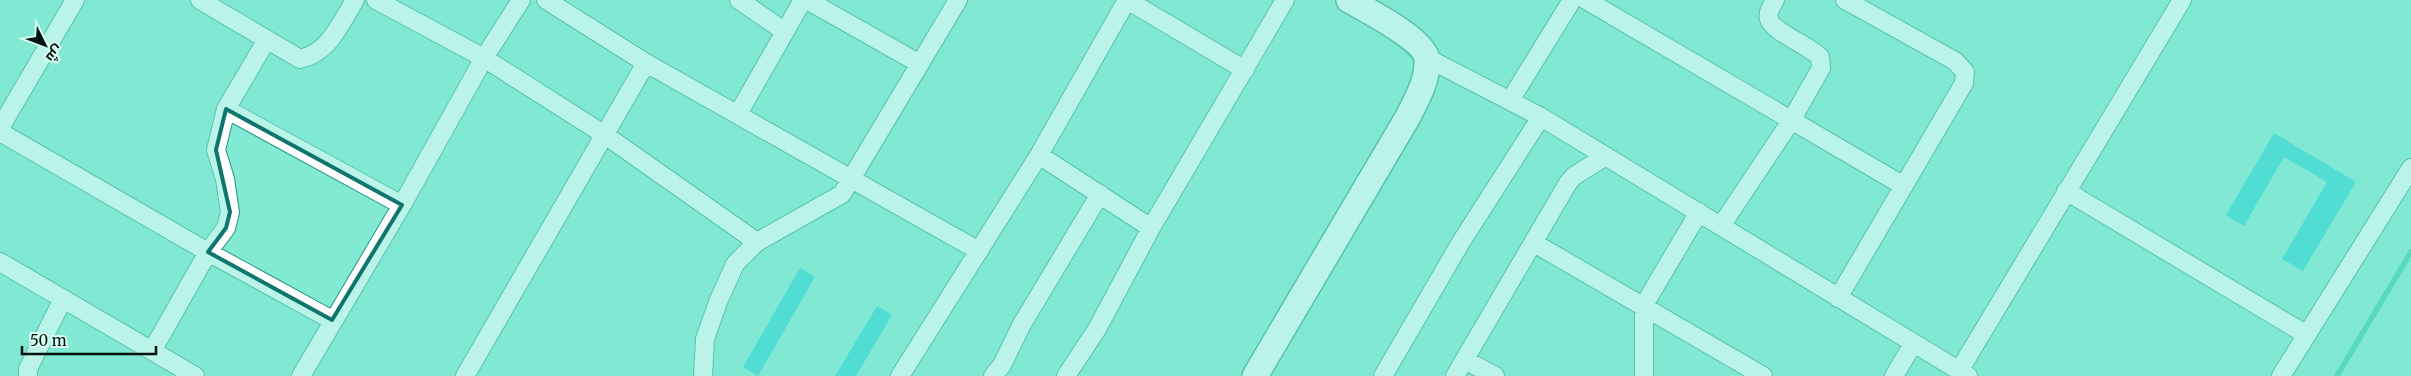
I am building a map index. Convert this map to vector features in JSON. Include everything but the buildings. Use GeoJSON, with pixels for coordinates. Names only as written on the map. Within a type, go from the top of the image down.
{"type":"FeatureCollection","features":[{"type":"Feature","properties":{"kind":"main road"},"geometry":{"type":"LineString","coordinates":[[1255,376],[1409,115],[1425,82],[1427,58],[1418,45],[1401,32],[1349,0]]}},
{"type":"Feature","properties":{"kind":"street"},"geometry":{"type":"LineString","coordinates":[[0,128],[75,0]]}},
{"type":"Feature","properties":{"kind":"street"},"geometry":{"type":"LineString","coordinates":[[200,0],[266,41],[300,59],[313,56],[329,43],[355,0]]}},
{"type":"Feature","properties":{"kind":"street"},"geometry":{"type":"LineString","coordinates":[[376,0],[484,58],[606,135],[757,242]]}},
{"type":"Feature","properties":{"kind":"street"},"geometry":{"type":"LineString","coordinates":[[301,376],[332,320],[402,205],[484,58],[521,0]]}},
{"type":"Feature","properties":{"kind":"street"},"geometry":{"type":"LineString","coordinates":[[546,0],[646,63],[979,250]]}},
{"type":"Feature","properties":{"kind":"street"},"geometry":{"type":"LineString","coordinates":[[739,0],[784,31]]}},
{"type":"Feature","properties":{"kind":"street"},"geometry":{"type":"LineString","coordinates":[[738,114],[803,0]]}},
{"type":"Feature","properties":{"kind":"street"},"geometry":{"type":"LineString","coordinates":[[806,0],[920,64]]}},
{"type":"Feature","properties":{"kind":"street"},"geometry":{"type":"LineString","coordinates":[[702,376],[705,339],[718,302],[735,264],[757,242],[842,194],[853,179],[958,0]]}},
{"type":"Feature","properties":{"kind":"street"},"geometry":{"type":"LineString","coordinates":[[900,376],[1039,155],[1127,0],[1246,70]]}},
{"type":"Feature","properties":{"kind":"street"},"geometry":{"type":"LineString","coordinates":[[1066,376],[1097,329],[1151,228],[1246,70],[1285,0]]}},
{"type":"Feature","properties":{"kind":"street"},"geometry":{"type":"LineString","coordinates":[[1510,99],[1572,0]]}},
{"type":"Feature","properties":{"kind":"street"},"geometry":{"type":"LineString","coordinates":[[1586,0],[1904,186]]}},
{"type":"Feature","properties":{"kind":"street"},"geometry":{"type":"LineString","coordinates":[[1722,226],[1791,121],[1821,68],[1820,56],[1811,48],[1774,27],[1769,19],[1769,11],[1775,0]]}},
{"type":"Feature","properties":{"kind":"street"},"geometry":{"type":"LineString","coordinates":[[1838,298],[1964,83],[1965,72],[1956,61],[1845,0]]}},
{"type":"Feature","properties":{"kind":"street"},"geometry":{"type":"LineString","coordinates":[[1427,58],[1541,116],[1963,373],[2066,191],[2182,0]]}},
{"type":"Feature","properties":{"kind":"street"},"geometry":{"type":"LineString","coordinates":[[152,351],[208,252],[226,228],[230,212],[225,178],[216,150],[226,108],[266,41]]}},
{"type":"Feature","properties":{"kind":"street"},"geometry":{"type":"LineString","coordinates":[[465,376],[646,63]]}},
{"type":"Feature","properties":{"kind":"street"},"geometry":{"type":"LineString","coordinates":[[226,108],[402,205]]}},
{"type":"Feature","properties":{"kind":"street"},"geometry":{"type":"LineString","coordinates":[[1383,376],[1461,242],[1541,116]]}},
{"type":"Feature","properties":{"kind":"street"},"geometry":{"type":"LineString","coordinates":[[0,132],[208,252],[332,320]]}},
{"type":"Feature","properties":{"kind":"street"},"geometry":{"type":"LineString","coordinates":[[1039,155],[1151,228]]}},
{"type":"Feature","properties":{"kind":"street"},"geometry":{"type":"LineString","coordinates":[[1455,376],[1568,183],[1574,176],[1606,156]]}},
{"type":"Feature","properties":{"kind":"street"},"geometry":{"type":"LineString","coordinates":[[2281,376],[2411,168]]}},
{"type":"Feature","properties":{"kind":"street"},"geometry":{"type":"LineString","coordinates":[[2066,191],[2307,335]]}},
{"type":"Feature","properties":{"kind":"street"},"geometry":{"type":"LineString","coordinates":[[993,376],[1002,365],[1022,324],[1100,194]]}},
{"type":"Feature","properties":{"kind":"street"},"geometry":{"type":"LineString","coordinates":[[1644,376],[1644,305],[1699,212]]}},
{"type":"Feature","properties":{"kind":"street"},"geometry":{"type":"LineString","coordinates":[[1534,243],[1644,305],[1763,376]]}},
{"type":"Feature","properties":{"kind":"street"},"geometry":{"type":"LineString","coordinates":[[0,262],[195,376]]}},
{"type":"Feature","properties":{"kind":"street"},"geometry":{"type":"LineString","coordinates":[[28,376],[28,369],[63,299]]}},
{"type":"Feature","properties":{"kind":"street"},"geometry":{"type":"LineString","coordinates":[[1894,376],[1913,344]]}},
{"type":"Feature","properties":{"kind":"street"},"geometry":{"type":"LineString","coordinates":[[1465,360],[1495,376]]}},
{"type":"Feature","properties":{"kind":"highlighted area"},"geometry":{"type":"Polygon","coordinates":[[[226,109],[365,184],[402,205],[332,320],[208,252],[226,228],[230,212],[216,150],[226,109]]]}},
{"type":"Feature","properties":{"kind":"waterway"},"geometry":{"type":"LineString","coordinates":[[2337,376],[2411,252]]}}]}
